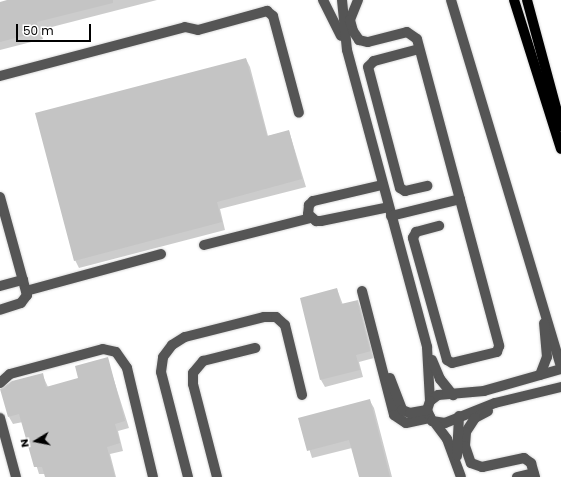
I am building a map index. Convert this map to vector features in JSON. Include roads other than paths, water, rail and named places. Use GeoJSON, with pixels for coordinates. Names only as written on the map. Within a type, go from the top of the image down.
{"type":"FeatureCollection","features":[{"type":"Feature","properties":{"kind":"main road"},"geometry":{"type":"LineString","coordinates":[[514,0],[561,149]]}},
{"type":"Feature","properties":{"kind":"main road"},"geometry":{"type":"LineString","coordinates":[[528,0],[561,126]]}},
{"type":"Feature","properties":{"kind":"street"},"geometry":{"type":"LineString","coordinates":[[323,0],[335,0]]}},
{"type":"Feature","properties":{"kind":"street"},"geometry":{"type":"LineString","coordinates":[[323,0],[334,18],[347,50],[426,347],[440,379],[453,395]]}},
{"type":"Feature","properties":{"kind":"street"},"geometry":{"type":"LineString","coordinates":[[342,0],[347,50]]}},
{"type":"Feature","properties":{"kind":"street"},"geometry":{"type":"LineString","coordinates":[[358,0],[352,9],[350,20],[353,31],[359,40],[368,42],[407,32],[415,36],[500,346],[497,352],[452,363],[447,360],[413,238],[416,232],[440,226]]}},
{"type":"Feature","properties":{"kind":"street"},"geometry":{"type":"LineString","coordinates":[[362,291],[394,415],[406,422],[430,413],[438,395],[453,395],[484,391],[561,368],[451,0]]}},
{"type":"Feature","properties":{"kind":"street"},"geometry":{"type":"LineString","coordinates":[[0,76],[185,27],[198,30],[267,11],[274,18],[299,113]]}},
{"type":"Feature","properties":{"kind":"street"},"geometry":{"type":"LineString","coordinates":[[419,49],[374,61],[368,67],[400,188],[405,191],[427,186]]}},
{"type":"Feature","properties":{"kind":"street"},"geometry":{"type":"LineString","coordinates":[[311,218],[308,209],[313,201],[382,185]]}},
{"type":"Feature","properties":{"kind":"street"},"geometry":{"type":"LineString","coordinates":[[0,197],[26,291],[26,298],[21,303],[0,310]]}},
{"type":"Feature","properties":{"kind":"street"},"geometry":{"type":"LineString","coordinates":[[204,245],[311,218],[321,221],[390,212],[460,199]]}},
{"type":"Feature","properties":{"kind":"street"},"geometry":{"type":"LineString","coordinates":[[26,291],[161,254]]}},
{"type":"Feature","properties":{"kind":"street"},"geometry":{"type":"LineString","coordinates":[[0,286],[23,280]]}},
{"type":"Feature","properties":{"kind":"street"},"geometry":{"type":"LineString","coordinates":[[540,375],[547,357],[542,302]]}},
{"type":"Feature","properties":{"kind":"street"},"geometry":{"type":"LineString","coordinates":[[188,477],[161,372],[163,357],[172,345],[185,337],[264,317],[276,317],[285,325],[302,395]]}},
{"type":"Feature","properties":{"kind":"street"},"geometry":{"type":"LineString","coordinates":[[426,347],[430,413],[447,439],[460,474]]}},
{"type":"Feature","properties":{"kind":"street"},"geometry":{"type":"LineString","coordinates":[[217,477],[193,384],[194,373],[204,361],[255,348]]}},
{"type":"Feature","properties":{"kind":"street"},"geometry":{"type":"LineString","coordinates":[[0,383],[10,374],[103,349],[116,352],[127,368],[153,477]]}},
{"type":"Feature","properties":{"kind":"street"},"geometry":{"type":"LineString","coordinates":[[430,413],[445,423],[459,416],[517,397],[561,387]]}},
{"type":"Feature","properties":{"kind":"street"},"geometry":{"type":"LineString","coordinates":[[517,397],[472,421],[465,436],[465,450],[471,463],[478,468],[524,458],[531,463],[534,475],[517,477]]}},
{"type":"Feature","properties":{"kind":"street"},"geometry":{"type":"LineString","coordinates":[[459,416],[456,438],[460,474]]}},
{"type":"Feature","properties":{"kind":"street"},"geometry":{"type":"LineString","coordinates":[[0,418],[16,477]]}}]}
